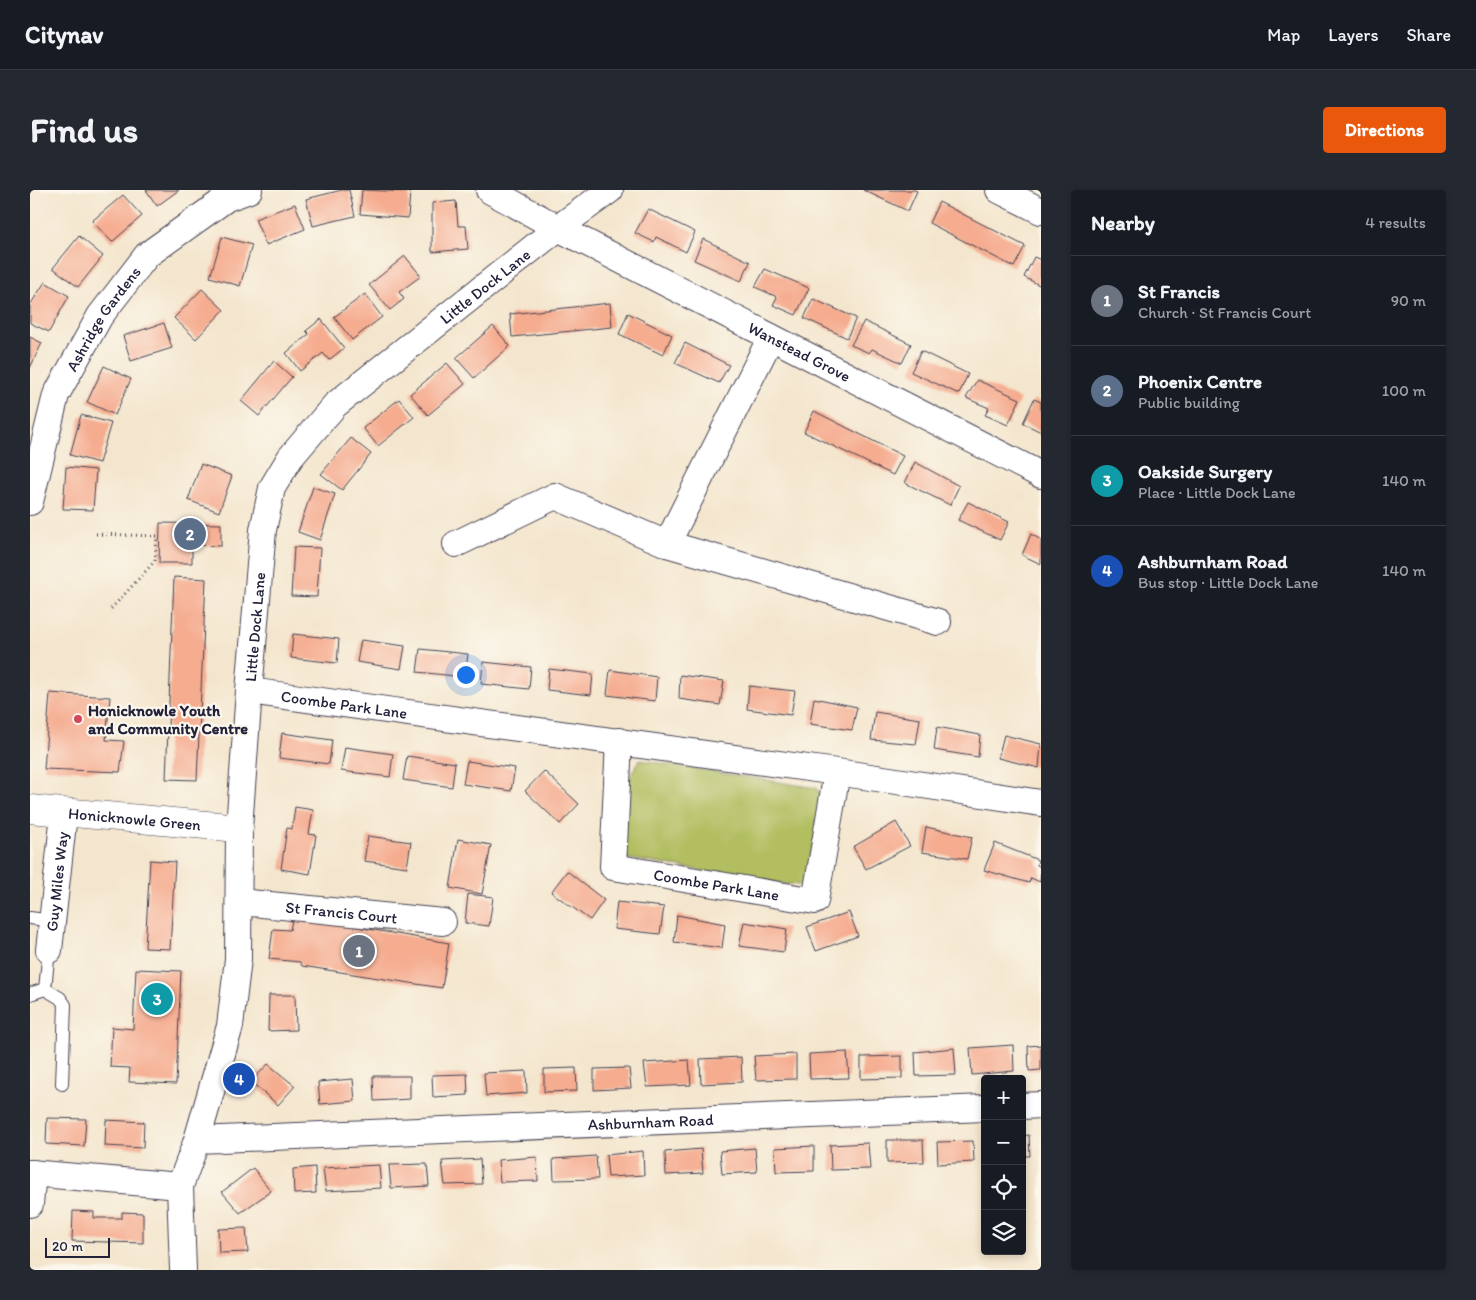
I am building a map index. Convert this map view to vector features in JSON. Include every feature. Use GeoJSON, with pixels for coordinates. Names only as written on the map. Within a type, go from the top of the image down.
{"type":"FeatureCollection","features":[{"type":"Feature","properties":{"kind":"street","name":"Ashridge Gardens"},"geometry":{"type":"LineString","coordinates":[[30,502],[56,395],[100,316],[147,255],[227,198],[249,190]]}},
{"type":"Feature","properties":{"kind":"street"},"geometry":{"type":"LineString","coordinates":[[489,190],[558,228]]}},
{"type":"Feature","properties":{"kind":"street","name":"Little Dock Lane"},"geometry":{"type":"LineString","coordinates":[[183,1270],[180,1186],[197,1140],[230,1026],[238,959],[240,902],[239,828],[263,530],[272,488],[290,458],[335,405],[558,228],[610,190]]}},
{"type":"Feature","properties":{"kind":"street"},"geometry":{"type":"LineString","coordinates":[[999,190],[1041,211]]}},
{"type":"Feature","properties":{"kind":"street","name":"Wanstead Grove"},"geometry":{"type":"LineString","coordinates":[[558,228],[1041,475]]}},
{"type":"Feature","properties":{"kind":"street"},"geometry":{"type":"LineString","coordinates":[[667,544],[771,337]]}},
{"type":"Feature","properties":{"kind":"street"},"geometry":{"type":"LineString","coordinates":[[456,544],[555,496],[667,544],[938,622]]}},
{"type":"Feature","properties":{"kind":"street","name":"Coombe Park Lane"},"geometry":{"type":"LineString","coordinates":[[249,691],[837,772],[1041,803]]}},
{"type":"Feature","properties":{"kind":"street","name":"Coombe Park Lane"},"geometry":{"type":"LineString","coordinates":[[619,742],[613,867],[815,901],[837,772]]}},
{"type":"Feature","properties":{"kind":"street","name":"Honicknowle Green"},"geometry":{"type":"LineString","coordinates":[[30,809],[64,814],[239,828]]}},
{"type":"Feature","properties":{"kind":"street","name":"Guy Miles Way"},"geometry":{"type":"LineString","coordinates":[[49,950],[41,920],[64,814]]}},
{"type":"Feature","properties":{"kind":"street","name":"St Francis Court"},"geometry":{"type":"LineString","coordinates":[[240,902],[443,922]]}},
{"type":"Feature","properties":{"kind":"street"},"geometry":{"type":"LineString","coordinates":[[1026,1106],[1041,1105]]}},
{"type":"Feature","properties":{"kind":"street","name":"Ashburnham Road"},"geometry":{"type":"LineString","coordinates":[[197,1140],[981,1108]]}},
{"type":"Feature","properties":{"kind":"street"},"geometry":{"type":"LineString","coordinates":[[30,1204],[31,1173],[180,1186]]}},
{"type":"Feature","properties":{"kind":"lane"},"geometry":{"type":"LineString","coordinates":[[45,989],[49,950]]}},
{"type":"Feature","properties":{"kind":"lane"},"geometry":{"type":"LineString","coordinates":[[30,994],[45,989],[60,998],[65,1005],[62,1084]]}},
{"type":"Feature","properties":{"kind":"path"},"geometry":{"type":"LineString","coordinates":[[96,534],[157,536],[155,561],[110,610]]}},
{"type":"Feature","properties":{"kind":"green space"},"geometry":{"type":"Polygon","coordinates":[[[640,760],[816,788],[823,799],[806,879],[799,885],[777,883],[625,858],[623,819],[625,794],[633,771],[640,760]]]}},
{"type":"Feature","properties":{"kind":"building"},"geometry":{"type":"Polygon","coordinates":[[[146,190],[179,190],[157,206],[146,190]]]}},
{"type":"Feature","properties":{"kind":"building"},"geometry":{"type":"Polygon","coordinates":[[[349,190],[355,216],[313,226],[306,199],[349,190]]]}},
{"type":"Feature","properties":{"kind":"building"},"geometry":{"type":"Polygon","coordinates":[[[362,190],[410,192],[408,218],[360,214],[362,190]]]}},
{"type":"Feature","properties":{"kind":"building"},"geometry":{"type":"Polygon","coordinates":[[[863,190],[915,190],[917,191],[908,211],[863,190]]]}},
{"type":"Feature","properties":{"kind":"building"},"geometry":{"type":"Polygon","coordinates":[[[123,195],[142,216],[112,242],[92,221],[123,195]]]}},
{"type":"Feature","properties":{"kind":"building"},"geometry":{"type":"Polygon","coordinates":[[[456,201],[458,226],[466,226],[468,249],[432,252],[432,203],[456,201]]]}},
{"type":"Feature","properties":{"kind":"building"},"geometry":{"type":"Polygon","coordinates":[[[939,202],[1025,246],[1014,267],[929,223],[939,202]]]}},
{"type":"Feature","properties":{"kind":"building"},"geometry":{"type":"Polygon","coordinates":[[[295,204],[305,229],[266,245],[255,219],[295,204]]]}},
{"type":"Feature","properties":{"kind":"building"},"geometry":{"type":"Polygon","coordinates":[[[648,209],[695,232],[686,252],[656,237],[654,242],[635,233],[648,209]]]}},
{"type":"Feature","properties":{"kind":"building"},"geometry":{"type":"Polygon","coordinates":[[[79,236],[103,256],[78,287],[53,268],[79,236]]]}},
{"type":"Feature","properties":{"kind":"building"},"geometry":{"type":"Polygon","coordinates":[[[222,237],[252,245],[240,286],[210,277],[222,237]]]}},
{"type":"Feature","properties":{"kind":"building"},"geometry":{"type":"Polygon","coordinates":[[[703,239],[750,262],[741,281],[694,260],[703,239]]]}},
{"type":"Feature","properties":{"kind":"building"},"geometry":{"type":"Polygon","coordinates":[[[405,256],[421,276],[399,292],[404,299],[390,310],[369,285],[405,256]]]}},
{"type":"Feature","properties":{"kind":"building"},"geometry":{"type":"Polygon","coordinates":[[[1034,257],[1041,260],[1041,286],[1024,277],[1034,257]]]}},
{"type":"Feature","properties":{"kind":"building"},"geometry":{"type":"Polygon","coordinates":[[[765,269],[809,288],[796,315],[773,305],[777,297],[755,287],[765,269]]]}},
{"type":"Feature","properties":{"kind":"building"},"geometry":{"type":"Polygon","coordinates":[[[45,282],[69,296],[49,332],[30,323],[30,305],[45,282]]]}},
{"type":"Feature","properties":{"kind":"building"},"geometry":{"type":"Polygon","coordinates":[[[202,289],[224,310],[196,339],[174,318],[202,289]]]}},
{"type":"Feature","properties":{"kind":"building"},"geometry":{"type":"Polygon","coordinates":[[[365,294],[382,317],[352,340],[334,317],[365,294]]]}},
{"type":"Feature","properties":{"kind":"building"},"geometry":{"type":"Polygon","coordinates":[[[813,299],[856,318],[847,338],[804,318],[813,299]]]}},
{"type":"Feature","properties":{"kind":"building"},"geometry":{"type":"Polygon","coordinates":[[[610,303],[612,327],[512,337],[510,314],[610,303]]]}},
{"type":"Feature","properties":{"kind":"building"},"geometry":{"type":"Polygon","coordinates":[[[628,313],[672,335],[663,355],[619,334],[628,313]]]}},
{"type":"Feature","properties":{"kind":"building"},"geometry":{"type":"Polygon","coordinates":[[[321,319],[344,348],[329,360],[323,353],[300,371],[286,353],[309,334],[306,331],[321,319]]]}},
{"type":"Feature","properties":{"kind":"building"},"geometry":{"type":"Polygon","coordinates":[[[864,321],[911,344],[902,363],[872,349],[869,353],[851,345],[864,321]]]}},
{"type":"Feature","properties":{"kind":"building"},"geometry":{"type":"Polygon","coordinates":[[[164,323],[172,348],[131,361],[123,336],[164,323]]]}},
{"type":"Feature","properties":{"kind":"building"},"geometry":{"type":"Polygon","coordinates":[[[493,326],[510,346],[474,378],[456,358],[493,326]]]}},
{"type":"Feature","properties":{"kind":"building"},"geometry":{"type":"Polygon","coordinates":[[[30,337],[42,343],[30,368],[30,337]]]}},
{"type":"Feature","properties":{"kind":"building"},"geometry":{"type":"Polygon","coordinates":[[[685,343],[729,365],[719,383],[675,363],[685,343]]]}},
{"type":"Feature","properties":{"kind":"building"},"geometry":{"type":"Polygon","coordinates":[[[921,351],[968,374],[959,394],[911,372],[921,351]]]}},
{"type":"Feature","properties":{"kind":"building"},"geometry":{"type":"Polygon","coordinates":[[[274,361],[292,377],[259,416],[241,401],[274,361]]]}},
{"type":"Feature","properties":{"kind":"building"},"geometry":{"type":"Polygon","coordinates":[[[447,363],[465,384],[428,415],[410,394],[447,363]]]}},
{"type":"Feature","properties":{"kind":"building"},"geometry":{"type":"Polygon","coordinates":[[[104,366],[131,379],[115,415],[87,402],[104,366]]]}},
{"type":"Feature","properties":{"kind":"building"},"geometry":{"type":"Polygon","coordinates":[[[977,380],[1020,399],[1008,425],[985,415],[989,408],[966,398],[977,380]]]}},
{"type":"Feature","properties":{"kind":"building"},"geometry":{"type":"Polygon","coordinates":[[[399,399],[414,417],[378,446],[363,428],[399,399]]]}},
{"type":"Feature","properties":{"kind":"building"},"geometry":{"type":"Polygon","coordinates":[[[1034,399],[1041,402],[1041,432],[1023,423],[1034,399]]]}},
{"type":"Feature","properties":{"kind":"building"},"geometry":{"type":"Polygon","coordinates":[[[814,411],[903,456],[893,475],[804,432],[814,411]]]}},
{"type":"Feature","properties":{"kind":"building"},"geometry":{"type":"Polygon","coordinates":[[[81,415],[111,423],[99,463],[70,455],[81,415]]]}},
{"type":"Feature","properties":{"kind":"building"},"geometry":{"type":"Polygon","coordinates":[[[351,438],[371,454],[342,490],[321,474],[351,438]]]}},
{"type":"Feature","properties":{"kind":"building"},"geometry":{"type":"Polygon","coordinates":[[[915,462],[959,486],[950,505],[905,483],[915,462]]]}},
{"type":"Feature","properties":{"kind":"building"},"geometry":{"type":"Polygon","coordinates":[[[201,464],[232,476],[219,512],[188,500],[201,464]]]}},
{"type":"Feature","properties":{"kind":"building"},"geometry":{"type":"Polygon","coordinates":[[[66,467],[96,470],[93,510],[63,509],[66,467]]]}},
{"type":"Feature","properties":{"kind":"building"},"geometry":{"type":"Polygon","coordinates":[[[313,487],[335,494],[320,540],[298,532],[313,487]]]}},
{"type":"Feature","properties":{"kind":"building"},"geometry":{"type":"Polygon","coordinates":[[[968,502],[1009,522],[1000,540],[958,520],[968,502]]]}},
{"type":"Feature","properties":{"kind":"building"},"geometry":{"type":"Polygon","coordinates":[[[160,523],[221,524],[221,546],[192,545],[192,563],[159,563],[160,523]]]}},
{"type":"Feature","properties":{"kind":"building"},"geometry":{"type":"Polygon","coordinates":[[[1031,534],[1041,540],[1041,564],[1022,555],[1031,534]]]}},
{"type":"Feature","properties":{"kind":"building"},"geometry":{"type":"Polygon","coordinates":[[[294,547],[320,548],[317,597],[291,596],[294,547]]]}},
{"type":"Feature","properties":{"kind":"building"},"geometry":{"type":"Polygon","coordinates":[[[174,577],[206,579],[197,780],[166,779],[174,577]]]}},
{"type":"Feature","properties":{"kind":"building"},"geometry":{"type":"Polygon","coordinates":[[[293,634],[339,639],[337,663],[291,658],[293,634]]]}},
{"type":"Feature","properties":{"kind":"building"},"geometry":{"type":"Polygon","coordinates":[[[361,640],[405,646],[401,669],[357,662],[361,640]]]}},
{"type":"Feature","properties":{"kind":"building"},"geometry":{"type":"Polygon","coordinates":[[[420,649],[468,654],[465,677],[417,672],[420,649]]]}},
{"type":"Feature","properties":{"kind":"building"},"geometry":{"type":"Polygon","coordinates":[[[483,662],[531,667],[529,689],[481,684],[483,662]]]}},
{"type":"Feature","properties":{"kind":"building"},"geometry":{"type":"Polygon","coordinates":[[[549,669],[593,674],[591,695],[547,690],[549,669]]]}},
{"type":"Feature","properties":{"kind":"building"},"geometry":{"type":"Polygon","coordinates":[[[610,670],[657,677],[655,701],[607,695],[610,670]]]}},
{"type":"Feature","properties":{"kind":"building"},"geometry":{"type":"Polygon","coordinates":[[[680,675],[724,681],[720,705],[679,699],[680,675]]]}},
{"type":"Feature","properties":{"kind":"building"},"geometry":{"type":"Polygon","coordinates":[[[749,686],[795,691],[791,715],[747,709],[749,686]]]}},
{"type":"Feature","properties":{"kind":"building","name":"Honicknowle Youth and Community Centre"},"geometry":{"type":"Polygon","coordinates":[[[50,693],[110,697],[106,740],[124,741],[120,772],[44,769],[50,693]]]}},
{"type":"Feature","properties":{"kind":"building"},"geometry":{"type":"Polygon","coordinates":[[[814,698],[857,707],[852,730],[810,724],[814,698]]]}},
{"type":"Feature","properties":{"kind":"building"},"geometry":{"type":"Polygon","coordinates":[[[875,712],[920,719],[916,744],[871,740],[875,712]]]}},
{"type":"Feature","properties":{"kind":"building"},"geometry":{"type":"Polygon","coordinates":[[[937,727],[980,735],[978,757],[934,750],[937,727]]]}},
{"type":"Feature","properties":{"kind":"building"},"geometry":{"type":"Polygon","coordinates":[[[282,733],[332,740],[329,764],[279,758],[282,733]]]}},
{"type":"Feature","properties":{"kind":"building"},"geometry":{"type":"Polygon","coordinates":[[[1004,735],[1041,744],[1039,768],[998,758],[1004,735]]]}},
{"type":"Feature","properties":{"kind":"building"},"geometry":{"type":"Polygon","coordinates":[[[345,747],[393,754],[390,777],[341,771],[345,747]]]}},
{"type":"Feature","properties":{"kind":"building"},"geometry":{"type":"Polygon","coordinates":[[[407,756],[455,763],[452,787],[403,780],[407,756]]]}},
{"type":"Feature","properties":{"kind":"building"},"geometry":{"type":"Polygon","coordinates":[[[467,761],[515,768],[511,791],[463,784],[467,761]]]}},
{"type":"Feature","properties":{"kind":"building"},"geometry":{"type":"Polygon","coordinates":[[[544,771],[579,804],[560,824],[525,791],[544,771]]]}},
{"type":"Feature","properties":{"kind":"building"},"geometry":{"type":"Polygon","coordinates":[[[295,807],[313,810],[309,834],[316,835],[310,874],[281,869],[287,828],[292,829],[295,807]]]}},
{"type":"Feature","properties":{"kind":"building"},"geometry":{"type":"Polygon","coordinates":[[[896,822],[910,846],[866,869],[853,847],[896,822]]]}},
{"type":"Feature","properties":{"kind":"building"},"geometry":{"type":"Polygon","coordinates":[[[926,827],[972,837],[967,859],[922,852],[926,827]]]}},
{"type":"Feature","properties":{"kind":"building"},"geometry":{"type":"Polygon","coordinates":[[[368,836],[411,842],[407,867],[364,861],[368,836]]]}},
{"type":"Feature","properties":{"kind":"building"},"geometry":{"type":"Polygon","coordinates":[[[458,839],[491,845],[482,894],[450,888],[458,839]]]}},
{"type":"Feature","properties":{"kind":"building"},"geometry":{"type":"Polygon","coordinates":[[[995,843],[1038,860],[1037,865],[1041,867],[1040,882],[1031,878],[1029,883],[984,870],[995,843]]]}},
{"type":"Feature","properties":{"kind":"building"},"geometry":{"type":"Polygon","coordinates":[[[150,860],[175,862],[170,949],[145,948],[150,860]]]}},
{"type":"Feature","properties":{"kind":"building"},"geometry":{"type":"Polygon","coordinates":[[[567,871],[604,900],[590,920],[551,892],[567,871]]]}},
{"type":"Feature","properties":{"kind":"building"},"geometry":{"type":"Polygon","coordinates":[[[468,894],[493,897],[489,926],[465,923],[468,894]]]}},
{"type":"Feature","properties":{"kind":"building"},"geometry":{"type":"Polygon","coordinates":[[[617,902],[664,907],[660,934],[614,929],[617,902]]]}},
{"type":"Feature","properties":{"kind":"building"},"geometry":{"type":"Polygon","coordinates":[[[849,912],[858,936],[816,951],[807,927],[849,912]]]}},
{"type":"Feature","properties":{"kind":"building"},"geometry":{"type":"Polygon","coordinates":[[[677,915],[725,924],[722,948],[674,942],[677,915]]]}},
{"type":"Feature","properties":{"kind":"building"},"geometry":{"type":"Polygon","coordinates":[[[293,916],[449,943],[442,988],[302,966],[300,962],[269,959],[273,929],[290,930],[293,916]]]}},
{"type":"Feature","properties":{"kind":"building"},"geometry":{"type":"Polygon","coordinates":[[[744,922],[787,929],[784,952],[739,946],[744,922]]]}},
{"type":"Feature","properties":{"kind":"building"},"geometry":{"type":"Polygon","coordinates":[[[136,969],[181,971],[176,1084],[129,1082],[130,1068],[110,1067],[112,1027],[133,1029],[136,969]]]}},
{"type":"Feature","properties":{"kind":"building"},"geometry":{"type":"Polygon","coordinates":[[[269,995],[295,995],[296,1030],[268,1031],[269,995]]]}},
{"type":"Feature","properties":{"kind":"building"},"geometry":{"type":"Polygon","coordinates":[[[1013,1045],[1014,1071],[972,1075],[970,1048],[1013,1045]]]}},
{"type":"Feature","properties":{"kind":"building"},"geometry":{"type":"Polygon","coordinates":[[[1041,1045],[1041,1070],[1029,1071],[1028,1046],[1041,1045]]]}},
{"type":"Feature","properties":{"kind":"building"},"geometry":{"type":"Polygon","coordinates":[[[954,1048],[956,1075],[916,1076],[915,1052],[954,1048]]]}},
{"type":"Feature","properties":{"kind":"building"},"geometry":{"type":"Polygon","coordinates":[[[847,1052],[849,1078],[810,1079],[809,1054],[847,1052]]]}},
{"type":"Feature","properties":{"kind":"building"},"geometry":{"type":"Polygon","coordinates":[[[796,1054],[796,1079],[756,1080],[754,1056],[796,1054]]]}},
{"type":"Feature","properties":{"kind":"building"},"geometry":{"type":"Polygon","coordinates":[[[902,1056],[902,1078],[861,1079],[861,1057],[902,1056]]]}},
{"type":"Feature","properties":{"kind":"building"},"geometry":{"type":"Polygon","coordinates":[[[741,1057],[742,1082],[701,1084],[700,1059],[741,1057]]]}},
{"type":"Feature","properties":{"kind":"building"},"geometry":{"type":"Polygon","coordinates":[[[689,1060],[691,1085],[647,1087],[644,1063],[689,1060]]]}},
{"type":"Feature","properties":{"kind":"building"},"geometry":{"type":"Polygon","coordinates":[[[268,1064],[295,1086],[278,1105],[251,1082],[268,1064]]]}},
{"type":"Feature","properties":{"kind":"building"},"geometry":{"type":"Polygon","coordinates":[[[576,1068],[577,1091],[544,1092],[544,1069],[576,1068]]]}},
{"type":"Feature","properties":{"kind":"building"},"geometry":{"type":"Polygon","coordinates":[[[629,1068],[631,1088],[594,1090],[594,1069],[629,1068]]]}},
{"type":"Feature","properties":{"kind":"building"},"geometry":{"type":"Polygon","coordinates":[[[526,1071],[527,1093],[486,1096],[484,1073],[526,1071]]]}},
{"type":"Feature","properties":{"kind":"building"},"geometry":{"type":"Polygon","coordinates":[[[467,1074],[468,1095],[433,1097],[432,1075],[467,1074]]]}},
{"type":"Feature","properties":{"kind":"building"},"geometry":{"type":"Polygon","coordinates":[[[373,1076],[410,1076],[410,1099],[374,1101],[373,1076]]]}},
{"type":"Feature","properties":{"kind":"building"},"geometry":{"type":"Polygon","coordinates":[[[353,1079],[355,1101],[320,1104],[318,1082],[353,1079]]]}},
{"type":"Feature","properties":{"kind":"building"},"geometry":{"type":"Polygon","coordinates":[[[47,1118],[86,1119],[84,1146],[46,1144],[47,1118]]]}},
{"type":"Feature","properties":{"kind":"building"},"geometry":{"type":"Polygon","coordinates":[[[106,1120],[144,1122],[143,1148],[105,1146],[106,1120]]]}},
{"type":"Feature","properties":{"kind":"building"},"geometry":{"type":"Polygon","coordinates":[[[1026,1135],[1029,1135],[1030,1156],[1026,1156],[1026,1135]]]}},
{"type":"Feature","properties":{"kind":"building"},"geometry":{"type":"Polygon","coordinates":[[[887,1140],[923,1140],[924,1162],[887,1163],[887,1140]]]}},
{"type":"Feature","properties":{"kind":"building"},"geometry":{"type":"Polygon","coordinates":[[[973,1141],[974,1162],[938,1164],[937,1142],[973,1141]]]}},
{"type":"Feature","properties":{"kind":"building"},"geometry":{"type":"Polygon","coordinates":[[[868,1143],[870,1169],[831,1170],[830,1145],[868,1143]]]}},
{"type":"Feature","properties":{"kind":"building"},"geometry":{"type":"Polygon","coordinates":[[[814,1146],[814,1171],[776,1172],[775,1148],[814,1146]]]}},
{"type":"Feature","properties":{"kind":"building"},"geometry":{"type":"Polygon","coordinates":[[[755,1148],[757,1172],[722,1174],[720,1151],[755,1148]]]}},
{"type":"Feature","properties":{"kind":"building"},"geometry":{"type":"Polygon","coordinates":[[[701,1149],[703,1173],[666,1175],[665,1152],[701,1149]]]}},
{"type":"Feature","properties":{"kind":"building"},"geometry":{"type":"Polygon","coordinates":[[[643,1151],[644,1175],[608,1177],[606,1155],[643,1151]]]}},
{"type":"Feature","properties":{"kind":"building"},"geometry":{"type":"Polygon","coordinates":[[[596,1156],[598,1179],[554,1180],[553,1159],[596,1156]]]}},
{"type":"Feature","properties":{"kind":"building"},"geometry":{"type":"Polygon","coordinates":[[[537,1157],[538,1181],[500,1182],[498,1160],[537,1157]]]}},
{"type":"Feature","properties":{"kind":"building"},"geometry":{"type":"Polygon","coordinates":[[[480,1159],[482,1184],[445,1185],[442,1161],[480,1159]]]}},
{"type":"Feature","properties":{"kind":"building"},"geometry":{"type":"Polygon","coordinates":[[[427,1164],[429,1186],[391,1188],[389,1165],[427,1164]]]}},
{"type":"Feature","properties":{"kind":"building"},"geometry":{"type":"Polygon","coordinates":[[[379,1165],[381,1188],[326,1191],[323,1168],[379,1165]]]}},
{"type":"Feature","properties":{"kind":"building"},"geometry":{"type":"Polygon","coordinates":[[[315,1167],[316,1193],[294,1194],[293,1169],[315,1167]]]}},
{"type":"Feature","properties":{"kind":"building"},"geometry":{"type":"Polygon","coordinates":[[[253,1168],[271,1191],[240,1213],[222,1192],[253,1168]]]}},
{"type":"Feature","properties":{"kind":"building"},"geometry":{"type":"Polygon","coordinates":[[[73,1211],[94,1212],[94,1218],[122,1218],[122,1212],[143,1213],[143,1243],[72,1241],[73,1211]]]}},
{"type":"Feature","properties":{"kind":"building"},"geometry":{"type":"Polygon","coordinates":[[[246,1228],[248,1252],[219,1253],[218,1229],[246,1228]]]}},
{"type":"Feature","properties":{"kind":"place","name":"Phoenix Centre"},"geometry":{"type":"Point","coordinates":[190,534]}},
{"type":"Feature","properties":{"kind":"place","name":"Honicknowle Youth and Community Centre"},"geometry":{"type":"Point","coordinates":[78,719]}},
{"type":"Feature","properties":{"kind":"place","name":"St Francis"},"geometry":{"type":"Point","coordinates":[359,951]}},
{"type":"Feature","properties":{"kind":"place","name":"Oakside Surgery"},"geometry":{"type":"Point","coordinates":[157,999]}},
{"type":"Feature","properties":{"kind":"place","name":"Ashburnham Road"},"geometry":{"type":"Point","coordinates":[239,1079]}}]}
